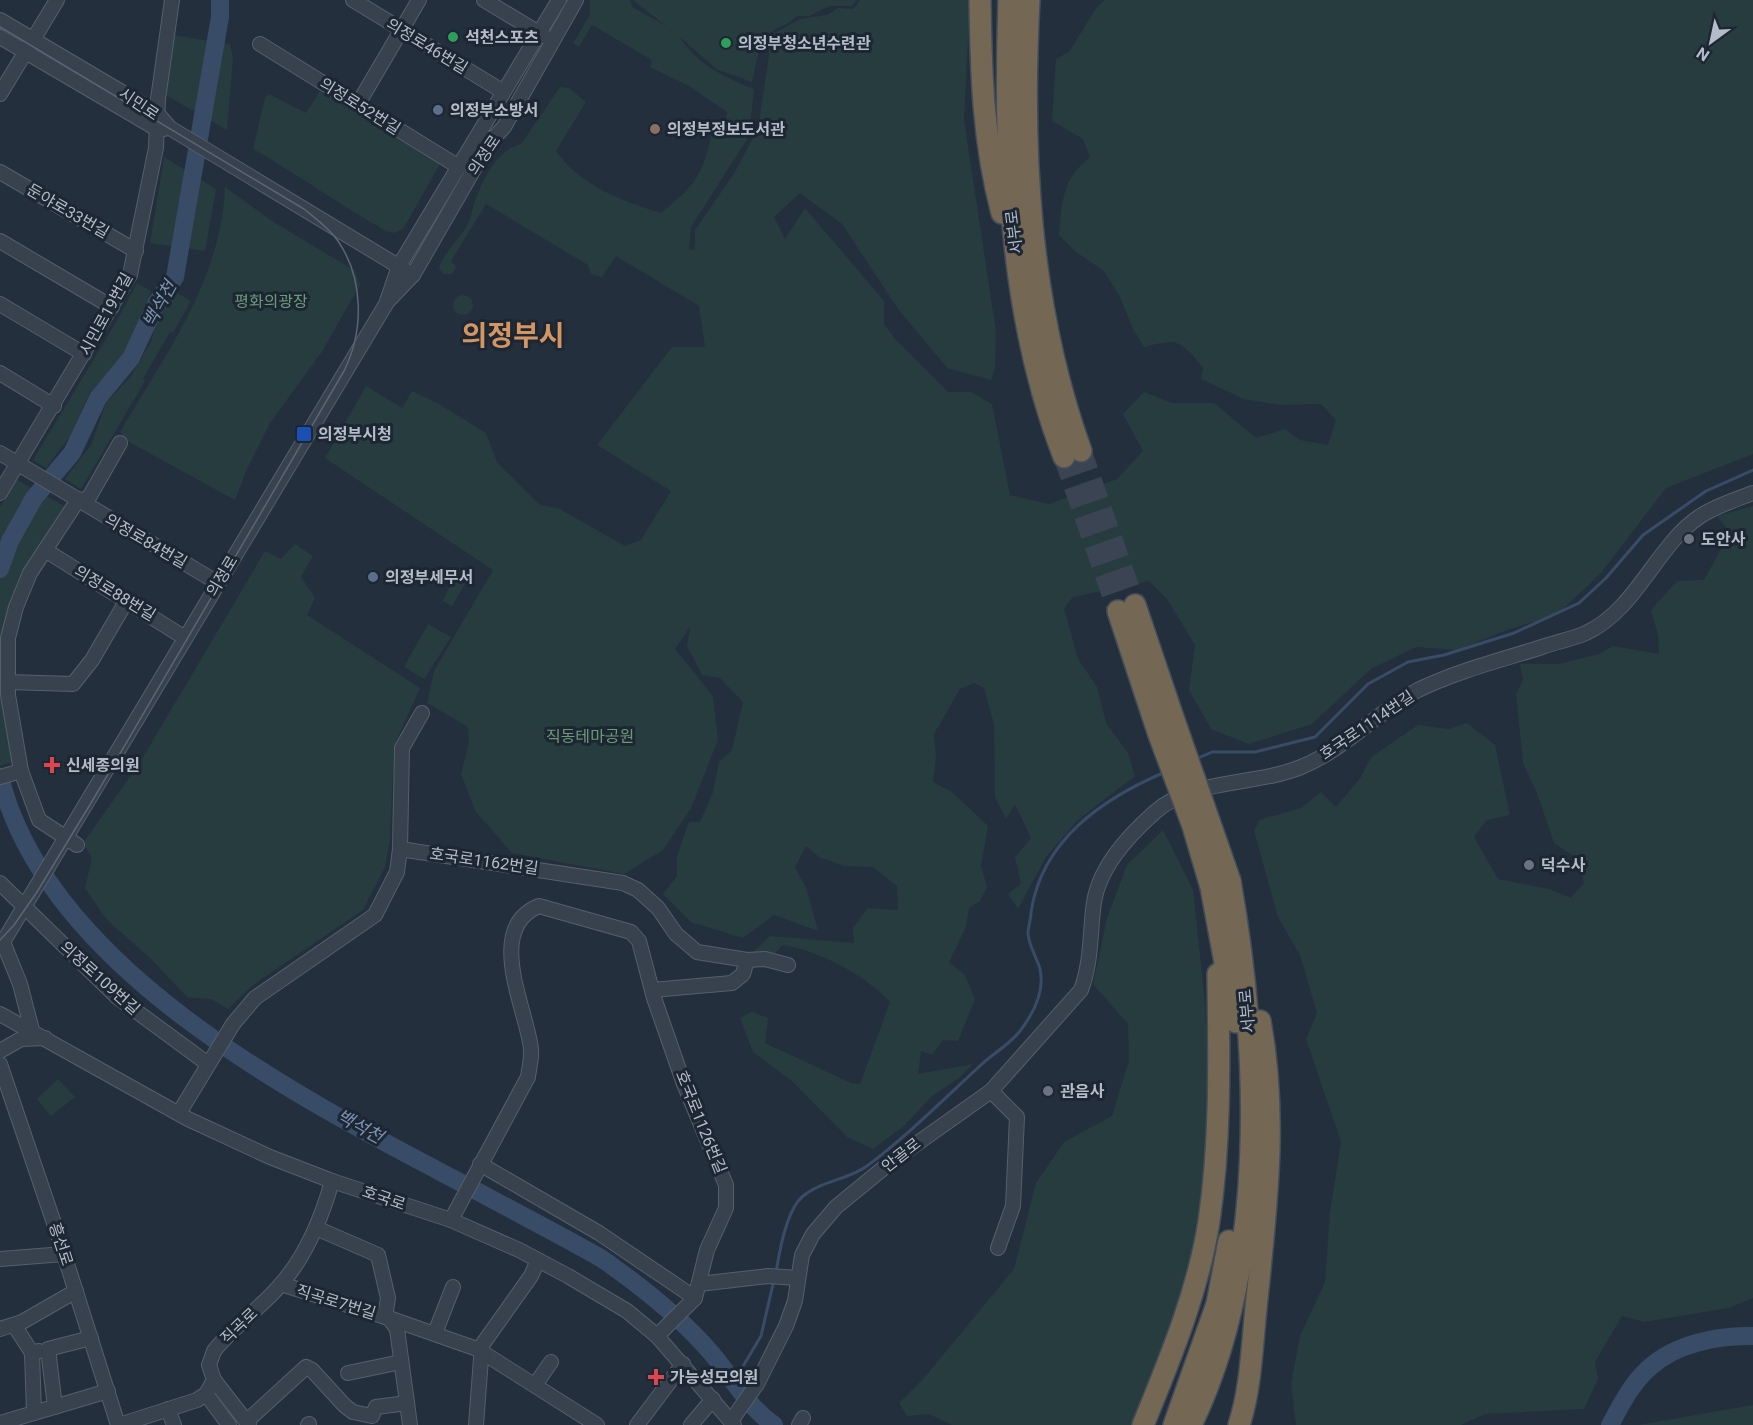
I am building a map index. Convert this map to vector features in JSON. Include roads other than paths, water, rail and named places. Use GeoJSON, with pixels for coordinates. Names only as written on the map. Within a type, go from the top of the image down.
{"type":"FeatureCollection","features":[{"type":"Feature","properties":{"kind":"highway"},"geometry":{"type":"LineString","coordinates":[[980,0],[980,59],[990,171],[1020,278]]}},
{"type":"Feature","properties":{"kind":"highway","name":"서부로"},"geometry":{"type":"LineString","coordinates":[[1009,0],[1006,139],[1020,278],[1036,367],[1073,454],[1041,298],[1030,213],[1024,82],[1029,0]]}},
{"type":"Feature","properties":{"kind":"highway","name":"서부로"},"geometry":{"type":"LineString","coordinates":[[1126,608],[1167,729],[1193,826],[1220,884],[1240,941],[1251,1056],[1251,1140],[1244,1230],[1234,1305],[1209,1385],[1191,1425]]}},
{"type":"Feature","properties":{"kind":"highway","name":"서부로"},"geometry":{"type":"LineString","coordinates":[[1174,1425],[1217,1304],[1234,1202],[1240,1125],[1239,1059],[1229,976],[1217,920],[1220,884]]}},
{"type":"Feature","properties":{"kind":"highway"},"geometry":{"type":"LineString","coordinates":[[1143,1425],[1173,1350],[1201,1260],[1209,1222],[1219,1130],[1217,920]]}},
{"type":"Feature","properties":{"kind":"highway"},"geometry":{"type":"LineString","coordinates":[[1239,1425],[1244,1409],[1250,1364],[1271,1146],[1271,1101],[1266,1053],[1240,941]]}},
{"type":"Feature","properties":{"kind":"street"},"geometry":{"type":"LineString","coordinates":[[0,94],[57,0]]}},
{"type":"Feature","properties":{"kind":"street","name":"시민로19번길"},"geometry":{"type":"LineString","coordinates":[[0,493],[20,466],[130,275],[163,129],[157,113],[172,0]]}},
{"type":"Feature","properties":{"kind":"street","name":"의정로46번길"},"geometry":{"type":"LineString","coordinates":[[352,0],[502,92]]}},
{"type":"Feature","properties":{"kind":"street"},"geometry":{"type":"LineString","coordinates":[[357,104],[419,0]]}},
{"type":"Feature","properties":{"kind":"street"},"geometry":{"type":"LineString","coordinates":[[484,0],[554,42]]}},
{"type":"Feature","properties":{"kind":"street","name":"의정로"},"geometry":{"type":"LineString","coordinates":[[386,304],[399,266],[559,0]]}},
{"type":"Feature","properties":{"kind":"street","name":"의정로"},"geometry":{"type":"LineString","coordinates":[[25,906],[60,849],[73,840],[185,638],[386,304],[413,275],[489,143],[504,127],[576,0]]}},
{"type":"Feature","properties":{"kind":"street","name":"시민로"},"geometry":{"type":"LineString","coordinates":[[0,20],[29,46],[163,129],[224,159],[399,266]]}},
{"type":"Feature","properties":{"kind":"street","name":"시민로"},"geometry":{"type":"LineString","coordinates":[[0,37],[29,46],[157,113]]}},
{"type":"Feature","properties":{"kind":"street","name":"의정로52번길"},"geometry":{"type":"LineString","coordinates":[[260,44],[459,167]]}},
{"type":"Feature","properties":{"kind":"street","name":"둔야로33번길"},"geometry":{"type":"LineString","coordinates":[[0,172],[136,251]]}},
{"type":"Feature","properties":{"kind":"street"},"geometry":{"type":"LineString","coordinates":[[0,241],[112,307]]}},
{"type":"Feature","properties":{"kind":"street"},"geometry":{"type":"LineString","coordinates":[[399,266],[413,275]]}},
{"type":"Feature","properties":{"kind":"street"},"geometry":{"type":"LineString","coordinates":[[0,304],[84,354]]}},
{"type":"Feature","properties":{"kind":"street"},"geometry":{"type":"LineString","coordinates":[[0,373],[54,406]]}},
{"type":"Feature","properties":{"kind":"street"},"geometry":{"type":"LineString","coordinates":[[73,840],[39,820],[21,771],[8,682],[8,638],[16,607],[30,573],[76,500],[88,499],[120,443]]}},
{"type":"Feature","properties":{"kind":"street","name":"의정로84번길"},"geometry":{"type":"LineString","coordinates":[[0,453],[218,583]]}},
{"type":"Feature","properties":{"kind":"street","name":"호국로1114번길"},"geometry":{"type":"LineString","coordinates":[[991,1091],[1081,990],[1089,969],[1093,908],[1101,879],[1120,848],[1157,811],[1168,803],[1210,787],[1280,774],[1302,767],[1357,735],[1416,692],[1452,676],[1587,633],[1630,598],[1664,554],[1699,517],[1753,494]]}},
{"type":"Feature","properties":{"kind":"street","name":"의정로88번길"},"geometry":{"type":"LineString","coordinates":[[45,550],[185,638]]}},
{"type":"Feature","properties":{"kind":"street"},"geometry":{"type":"LineString","coordinates":[[8,682],[73,684],[92,660],[127,600]]}},
{"type":"Feature","properties":{"kind":"street"},"geometry":{"type":"LineString","coordinates":[[179,1113],[233,1024],[255,998],[375,915],[397,872],[400,849],[402,748],[422,713]]}},
{"type":"Feature","properties":{"kind":"street"},"geometry":{"type":"LineString","coordinates":[[0,777],[21,771]]}},
{"type":"Feature","properties":{"kind":"street","name":"호국로1162번길"},"geometry":{"type":"LineString","coordinates":[[400,849],[623,883],[638,890],[657,908],[676,934],[697,952],[747,960],[765,959],[788,965]]}},
{"type":"Feature","properties":{"kind":"street","name":"의정로109번길"},"geometry":{"type":"LineString","coordinates":[[0,883],[117,998],[208,1064]]}},
{"type":"Feature","properties":{"kind":"street"},"geometry":{"type":"LineString","coordinates":[[25,906],[3,940],[21,984],[32,1030]]}},
{"type":"Feature","properties":{"kind":"street","name":"호국로1126번길"},"geometry":{"type":"LineString","coordinates":[[476,1171],[528,1077],[532,1051],[514,983],[512,947],[514,932],[526,911],[539,906],[631,932],[639,941],[652,990],[684,1084],[726,1185],[726,1208],[707,1250],[694,1300]]}},
{"type":"Feature","properties":{"kind":"street"},"geometry":{"type":"LineString","coordinates":[[652,990],[732,983],[743,974],[747,960]]}},
{"type":"Feature","properties":{"kind":"street","name":"호국로"},"geometry":{"type":"LineString","coordinates":[[0,1014],[179,1113],[270,1157],[332,1181],[451,1220],[538,1260],[616,1304],[657,1336],[713,1400],[734,1419]]}},
{"type":"Feature","properties":{"kind":"street"},"geometry":{"type":"LineString","coordinates":[[0,1051],[21,1039],[45,1038]]}},
{"type":"Feature","properties":{"kind":"street","name":"흥선로"},"geometry":{"type":"LineString","coordinates":[[0,1064],[4,1086],[64,1254],[119,1425]]}},
{"type":"Feature","properties":{"kind":"street"},"geometry":{"type":"LineString","coordinates":[[991,1091],[1017,1118],[1013,1206],[998,1248]]}},
{"type":"Feature","properties":{"kind":"street","name":"안골로"},"geometry":{"type":"LineString","coordinates":[[734,1419],[757,1384],[786,1326],[791,1278],[813,1234],[836,1207],[923,1138],[991,1091]]}},
{"type":"Feature","properties":{"kind":"street"},"geometry":{"type":"LineString","coordinates":[[451,1220],[476,1171],[599,1233],[694,1300],[657,1336]]}},
{"type":"Feature","properties":{"kind":"street","name":"직곡로"},"geometry":{"type":"LineString","coordinates":[[214,1380],[209,1365],[214,1351],[281,1284],[312,1239],[332,1181]]}},
{"type":"Feature","properties":{"kind":"street"},"geometry":{"type":"LineString","coordinates":[[316,1228],[378,1255],[388,1298],[387,1318],[481,1351],[597,1425]]}},
{"type":"Feature","properties":{"kind":"street"},"geometry":{"type":"LineString","coordinates":[[0,1259],[64,1254]]}},
{"type":"Feature","properties":{"kind":"street"},"geometry":{"type":"LineString","coordinates":[[476,1425],[481,1351],[484,1339],[531,1276],[538,1260]]}},
{"type":"Feature","properties":{"kind":"street"},"geometry":{"type":"LineString","coordinates":[[699,1284],[768,1276],[791,1278]]}},
{"type":"Feature","properties":{"kind":"street","name":"직곡로7번길"},"geometry":{"type":"LineString","coordinates":[[281,1284],[387,1318],[397,1329],[410,1425]]}},
{"type":"Feature","properties":{"kind":"street"},"geometry":{"type":"LineString","coordinates":[[435,1333],[453,1287]]}},
{"type":"Feature","properties":{"kind":"street"},"geometry":{"type":"LineString","coordinates":[[30,1418],[32,1353],[7,1327],[76,1291]]}},
{"type":"Feature","properties":{"kind":"street"},"geometry":{"type":"LineString","coordinates":[[32,1353],[91,1338]]}},
{"type":"Feature","properties":{"kind":"street"},"geometry":{"type":"LineString","coordinates":[[48,1349],[55,1407]]}},
{"type":"Feature","properties":{"kind":"street"},"geometry":{"type":"LineString","coordinates":[[348,1373],[401,1362]]}},
{"type":"Feature","properties":{"kind":"street"},"geometry":{"type":"LineString","coordinates":[[535,1385],[551,1362]]}},
{"type":"Feature","properties":{"kind":"street"},"geometry":{"type":"LineString","coordinates":[[637,1425],[683,1364]]}},
{"type":"Feature","properties":{"kind":"street"},"geometry":{"type":"LineString","coordinates":[[119,1425],[206,1394],[214,1380],[248,1423],[306,1367],[312,1370],[353,1412],[372,1416],[376,1407],[407,1403]]}},
{"type":"Feature","properties":{"kind":"street"},"geometry":{"type":"LineString","coordinates":[[0,1423],[30,1418],[55,1407],[108,1391]]}},
{"type":"Feature","properties":{"kind":"street"},"geometry":{"type":"LineString","coordinates":[[206,1394],[229,1425]]}},
{"type":"Feature","properties":{"kind":"street"},"geometry":{"type":"LineString","coordinates":[[691,1425],[713,1400]]}},
{"type":"Feature","properties":{"kind":"street"},"geometry":{"type":"LineString","coordinates":[[168,1409],[174,1425]]}},
{"type":"Feature","properties":{"kind":"waterway","name":"백석천"},"geometry":{"type":"LineString","coordinates":[[0,569],[10,541],[34,498],[72,453],[98,398],[131,358],[157,302],[175,277],[220,17],[220,0]]}},
{"type":"Feature","properties":{"kind":"waterway"},"geometry":{"type":"LineString","coordinates":[[1196,759],[1212,752],[1255,752],[1315,737],[1368,684],[1408,662],[1444,655],[1514,633],[1579,603],[1606,578],[1643,535],[1706,491],[1753,470]]}},
{"type":"Feature","properties":{"kind":"waterway"},"geometry":{"type":"LineString","coordinates":[[776,1273],[788,1222],[796,1203],[802,1197],[817,1187],[867,1166],[1020,1031],[1033,1010],[1041,986],[1040,969],[1028,931],[1037,886],[1048,864],[1062,843],[1098,809],[1119,795],[1165,772]]}},
{"type":"Feature","properties":{"kind":"waterway","name":"백석천"},"geometry":{"type":"LineString","coordinates":[[0,777],[27,847],[71,911],[127,970],[192,1023],[263,1072],[335,1115],[607,1262],[678,1319],[713,1355],[749,1401],[774,1425]]}},
{"type":"Feature","properties":{"kind":"waterway"},"geometry":{"type":"LineString","coordinates":[[733,1383],[761,1336],[774,1280]]}},
{"type":"Feature","properties":{"kind":"waterway","name":"백석천"},"geometry":{"type":"LineString","coordinates":[[1610,1425],[1637,1381],[1659,1360],[1684,1347],[1712,1339],[1753,1336]]}},
{"type":"Feature","properties":{"kind":"tunnel"},"geometry":{"type":"LineString","coordinates":[[1081,451],[1135,605]]}},
{"type":"Feature","properties":{"kind":"tunnel"},"geometry":{"type":"LineString","coordinates":[[1064,457],[1118,611]]}},
{"type":"Feature","properties":{"kind":"tram line"},"geometry":{"type":"LineString","coordinates":[[0,27],[304,209],[331,232],[347,256],[357,288],[358,305],[355,339],[344,371],[94,798],[37,892],[14,925],[0,940]]}},
{"type":"Feature","properties":{"kind":"place","name":"석천스포츠"},"geometry":{"type":"Point","coordinates":[453,37]}},
{"type":"Feature","properties":{"kind":"place","name":"의정부청소년수련관"},"geometry":{"type":"Point","coordinates":[726,43]}},
{"type":"Feature","properties":{"kind":"place","name":"의정부소방서"},"geometry":{"type":"Point","coordinates":[438,110]}},
{"type":"Feature","properties":{"kind":"place","name":"의정부정보도서관"},"geometry":{"type":"Point","coordinates":[655,129]}},
{"type":"Feature","properties":{"kind":"place","name":"의정부시청"},"geometry":{"type":"Point","coordinates":[304,434]}},
{"type":"Feature","properties":{"kind":"place","name":"도안사"},"geometry":{"type":"Point","coordinates":[1689,539]}},
{"type":"Feature","properties":{"kind":"place","name":"의정부세무서"},"geometry":{"type":"Point","coordinates":[373,577]}},
{"type":"Feature","properties":{"kind":"place","name":"신세종의원"},"geometry":{"type":"Point","coordinates":[52,765]}},
{"type":"Feature","properties":{"kind":"place","name":"덕수사"},"geometry":{"type":"Point","coordinates":[1529,865]}},
{"type":"Feature","properties":{"kind":"place","name":"관음사"},"geometry":{"type":"Point","coordinates":[1048,1091]}},
{"type":"Feature","properties":{"kind":"place","name":"가능성모의원"},"geometry":{"type":"Point","coordinates":[656,1377]}},
{"type":"Feature","properties":{"kind":"district","name":"의정부시"},"geometry":{"type":"Point","coordinates":[513,335]}},
{"type":"Feature","properties":{"kind":"park label","name":"평화의광장"},"geometry":{"type":"Point","coordinates":[271,301]}},
{"type":"Feature","properties":{"kind":"park label","name":"직동테마공원"},"geometry":{"type":"Point","coordinates":[590,736]}}]}
